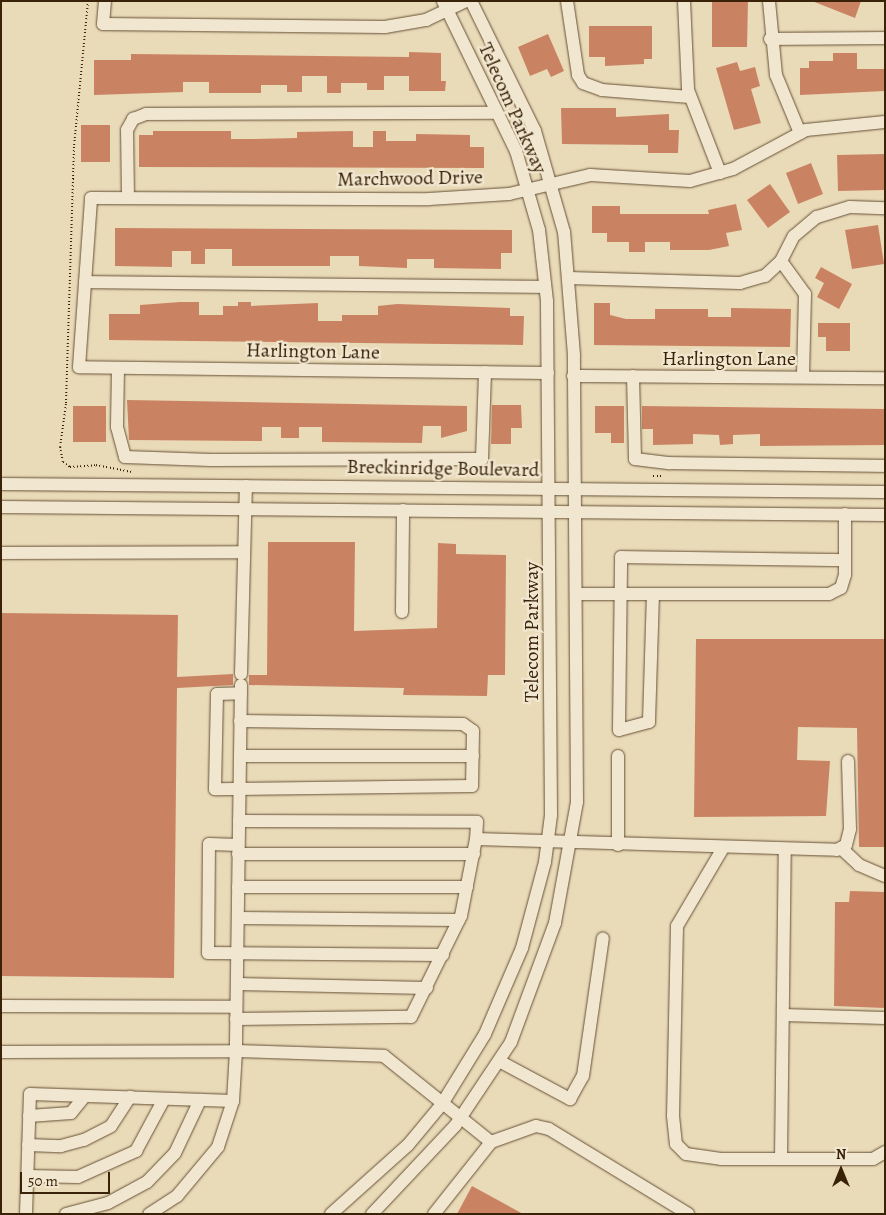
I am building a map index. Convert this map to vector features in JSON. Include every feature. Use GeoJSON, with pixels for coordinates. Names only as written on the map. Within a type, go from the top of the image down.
{"type":"FeatureCollection","features":[{"type":"Feature","properties":{"kind":"street"},"geometry":{"type":"LineString","coordinates":[[105,1],[103,24],[385,26],[426,20],[445,6],[466,1]]}},
{"type":"Feature","properties":{"kind":"street","name":"Telecom Parkway"},"geometry":{"type":"LineString","coordinates":[[372,1214],[427,1160],[461,1118],[499,1061],[535,985],[555,923],[572,841],[576,802],[576,512],[570,278],[552,182],[525,108],[472,1]]}},
{"type":"Feature","properties":{"kind":"street"},"geometry":{"type":"LineString","coordinates":[[567,1],[576,64],[583,83],[602,90],[690,97]]}},
{"type":"Feature","properties":{"kind":"street"},"geometry":{"type":"LineString","coordinates":[[684,1],[683,56],[690,97],[720,173]]}},
{"type":"Feature","properties":{"kind":"street"},"geometry":{"type":"LineString","coordinates":[[769,1],[770,39],[776,75],[800,133]]}},
{"type":"Feature","properties":{"kind":"street","name":"Telecom Parkway"},"geometry":{"type":"LineString","coordinates":[[331,1214],[408,1145],[442,1104],[485,1034],[511,977],[548,840],[549,483],[545,287],[529,189],[497,113],[445,6]]}},
{"type":"Feature","properties":{"kind":"street"},"geometry":{"type":"LineString","coordinates":[[770,39],[885,38]]}},
{"type":"Feature","properties":{"kind":"street"},"geometry":{"type":"LineString","coordinates":[[128,198],[127,130],[134,119],[146,114],[497,113]]}},
{"type":"Feature","properties":{"kind":"street","name":"Marchwood Drive"},"geometry":{"type":"LineString","coordinates":[[79,367],[91,198],[430,200],[486,197],[529,189],[552,182],[610,175],[665,182],[720,173],[800,133],[828,126],[885,122]]}},
{"type":"Feature","properties":{"kind":"street"},"geometry":{"type":"LineString","coordinates":[[570,278],[740,282],[765,276],[781,261],[794,236],[817,217],[850,207],[885,208]]}},
{"type":"Feature","properties":{"kind":"street"},"geometry":{"type":"LineString","coordinates":[[781,261],[805,294],[803,377]]}},
{"type":"Feature","properties":{"kind":"street"},"geometry":{"type":"LineString","coordinates":[[85,282],[545,287]]}},
{"type":"Feature","properties":{"kind":"street","name":"Harlington Lane"},"geometry":{"type":"LineString","coordinates":[[79,367],[548,373]]}},
{"type":"Feature","properties":{"kind":"street"},"geometry":{"type":"LineString","coordinates":[[118,368],[117,427],[124,457],[211,460],[482,459],[485,372]]}},
{"type":"Feature","properties":{"kind":"street","name":"Harlington Lane"},"geometry":{"type":"LineString","coordinates":[[573,376],[885,378]]}},
{"type":"Feature","properties":{"kind":"street"},"geometry":{"type":"LineString","coordinates":[[632,376],[635,459],[670,463],[885,466]]}},
{"type":"Feature","properties":{"kind":"street","name":"Breckinridge Boulevard"},"geometry":{"type":"LineString","coordinates":[[1,484],[246,486],[549,483],[575,489],[885,492]]}},
{"type":"Feature","properties":{"kind":"street"},"geometry":{"type":"LineString","coordinates":[[149,1214],[177,1196],[218,1147],[233,1101],[236,1051],[242,552],[246,486]]}},
{"type":"Feature","properties":{"kind":"street","name":"Breckinridge Boulevard"},"geometry":{"type":"LineString","coordinates":[[1,507],[885,515]]}},
{"type":"Feature","properties":{"kind":"street"},"geometry":{"type":"LineString","coordinates":[[402,612],[403,510]]}},
{"type":"Feature","properties":{"kind":"street"},"geometry":{"type":"LineString","coordinates":[[576,594],[829,594],[840,588],[845,560],[845,514]]}},
{"type":"Feature","properties":{"kind":"street"},"geometry":{"type":"LineString","coordinates":[[1,553],[242,552]]}},
{"type":"Feature","properties":{"kind":"street"},"geometry":{"type":"LineString","coordinates":[[653,594],[649,722],[619,730],[621,557],[845,560]]}},
{"type":"Feature","properties":{"kind":"street"},"geometry":{"type":"LineString","coordinates":[[240,721],[463,724],[473,731],[472,786],[215,789],[218,694],[241,684]]}},
{"type":"Feature","properties":{"kind":"street"},"geometry":{"type":"LineString","coordinates":[[240,756],[473,756]]}},
{"type":"Feature","properties":{"kind":"street"},"geometry":{"type":"LineString","coordinates":[[618,756],[618,845]]}},
{"type":"Feature","properties":{"kind":"street"},"geometry":{"type":"LineString","coordinates":[[476,839],[548,840],[618,845],[723,848],[841,848],[846,845],[850,829],[848,761]]}},
{"type":"Feature","properties":{"kind":"street"},"geometry":{"type":"LineString","coordinates":[[1,1006],[411,1017],[459,920],[474,854],[477,822],[239,820]]}},
{"type":"Feature","properties":{"kind":"street"},"geometry":{"type":"LineString","coordinates":[[443,955],[237,957],[208,953],[209,844],[238,849],[474,854]]}},
{"type":"Feature","properties":{"kind":"street"},"geometry":{"type":"LineString","coordinates":[[723,848],[677,926],[673,1134],[686,1154],[782,1159],[873,1159],[885,1152]]}},
{"type":"Feature","properties":{"kind":"street"},"geometry":{"type":"LineString","coordinates":[[782,1159],[785,848]]}},
{"type":"Feature","properties":{"kind":"street"},"geometry":{"type":"LineString","coordinates":[[841,848],[859,864],[885,876]]}},
{"type":"Feature","properties":{"kind":"street"},"geometry":{"type":"LineString","coordinates":[[238,887],[467,887]]}},
{"type":"Feature","properties":{"kind":"street"},"geometry":{"type":"LineString","coordinates":[[238,918],[459,920]]}},
{"type":"Feature","properties":{"kind":"street"},"geometry":{"type":"LineString","coordinates":[[499,1061],[570,1099],[583,1076],[602,938]]}},
{"type":"Feature","properties":{"kind":"street"},"geometry":{"type":"LineString","coordinates":[[237,984],[427,988]]}},
{"type":"Feature","properties":{"kind":"street"},"geometry":{"type":"LineString","coordinates":[[783,1016],[885,1018]]}},
{"type":"Feature","properties":{"kind":"street"},"geometry":{"type":"LineString","coordinates":[[1,1052],[236,1051],[384,1056],[490,1142]]}},
{"type":"Feature","properties":{"kind":"street"},"geometry":{"type":"LineString","coordinates":[[26,1214],[30,1094],[233,1101]]}},
{"type":"Feature","properties":{"kind":"street"},"geometry":{"type":"LineString","coordinates":[[29,1116],[71,1112],[85,1096]]}},
{"type":"Feature","properties":{"kind":"street"},"geometry":{"type":"LineString","coordinates":[[28,1145],[61,1146],[84,1140],[110,1126],[130,1097]]}},
{"type":"Feature","properties":{"kind":"street"},"geometry":{"type":"LineString","coordinates":[[27,1176],[78,1177],[136,1150],[164,1098]]}},
{"type":"Feature","properties":{"kind":"street"},"geometry":{"type":"LineString","coordinates":[[66,1214],[108,1203],[147,1182],[175,1153],[200,1100]]}},
{"type":"Feature","properties":{"kind":"street"},"geometry":{"type":"LineString","coordinates":[[434,1214],[490,1142],[536,1126],[548,1128],[688,1214]]}},
{"type":"Feature","properties":{"kind":"path"},"geometry":{"type":"LineString","coordinates":[[88,1],[74,147],[61,455],[70,467],[96,465],[136,472]]}},
{"type":"Feature","properties":{"kind":"path"},"geometry":{"type":"LineString","coordinates":[[417,476],[448,471]]}},
{"type":"Feature","properties":{"kind":"path"},"geometry":{"type":"LineString","coordinates":[[480,471],[549,483]]}},
{"type":"Feature","properties":{"kind":"path"},"geometry":{"type":"LineString","coordinates":[[650,477],[669,475]]}},
{"type":"Feature","properties":{"kind":"building"},"geometry":{"type":"Polygon","coordinates":[[[712,1],[748,1],[747,47],[712,47],[712,1]]]}},
{"type":"Feature","properties":{"kind":"building"},"geometry":{"type":"Polygon","coordinates":[[[812,1],[861,1],[855,18],[812,1]]]}},
{"type":"Feature","properties":{"kind":"building"},"geometry":{"type":"Polygon","coordinates":[[[589,26],[652,26],[652,59],[644,59],[644,64],[605,66],[605,57],[589,57],[589,26]]]}},
{"type":"Feature","properties":{"kind":"building"},"geometry":{"type":"Polygon","coordinates":[[[548,34],[564,71],[551,77],[547,69],[530,76],[518,47],[548,34]]]}},
{"type":"Feature","properties":{"kind":"building"},"geometry":{"type":"Polygon","coordinates":[[[409,52],[441,53],[441,81],[446,81],[445,91],[409,91],[409,76],[384,76],[384,90],[367,90],[367,83],[341,83],[341,93],[327,93],[327,76],[302,76],[302,92],[287,92],[287,85],[261,85],[261,93],[209,93],[209,82],[183,82],[183,92],[94,95],[94,60],[131,60],[131,54],[409,57],[409,52]]]}},
{"type":"Feature","properties":{"kind":"building"},"geometry":{"type":"Polygon","coordinates":[[[833,53],[857,53],[857,69],[885,69],[885,91],[800,95],[800,68],[809,68],[809,61],[833,61],[833,53]]]}},
{"type":"Feature","properties":{"kind":"building"},"geometry":{"type":"Polygon","coordinates":[[[737,62],[740,71],[755,67],[760,86],[751,89],[761,123],[734,130],[716,68],[737,62]]]}},
{"type":"Feature","properties":{"kind":"building"},"geometry":{"type":"Polygon","coordinates":[[[561,108],[616,108],[616,117],[669,114],[669,130],[679,130],[678,153],[648,153],[648,145],[562,144],[561,108]]]}},
{"type":"Feature","properties":{"kind":"building"},"geometry":{"type":"Polygon","coordinates":[[[81,125],[110,125],[110,162],[81,162],[81,125]]]}},
{"type":"Feature","properties":{"kind":"building"},"geometry":{"type":"Polygon","coordinates":[[[153,131],[231,131],[231,139],[254,139],[297,138],[297,132],[353,131],[353,147],[373,147],[373,131],[386,131],[386,141],[416,141],[416,134],[470,135],[470,147],[484,147],[484,168],[139,167],[139,135],[153,135],[153,131]]]}},
{"type":"Feature","properties":{"kind":"building"},"geometry":{"type":"Polygon","coordinates":[[[885,154],[885,190],[838,191],[837,155],[885,154]]]}},
{"type":"Feature","properties":{"kind":"building"},"geometry":{"type":"Polygon","coordinates":[[[811,163],[823,194],[798,204],[786,173],[811,163]]]}},
{"type":"Feature","properties":{"kind":"building"},"geometry":{"type":"Polygon","coordinates":[[[770,184],[790,212],[768,228],[747,200],[770,184]]]}},
{"type":"Feature","properties":{"kind":"building"},"geometry":{"type":"Polygon","coordinates":[[[736,204],[742,230],[726,233],[729,246],[709,250],[670,250],[670,242],[645,242],[645,252],[629,252],[629,242],[607,242],[607,233],[592,233],[592,206],[620,206],[620,214],[709,214],[708,210],[736,204]]]}},
{"type":"Feature","properties":{"kind":"building"},"geometry":{"type":"Polygon","coordinates":[[[878,225],[884,264],[852,269],[845,230],[878,225]]]}},
{"type":"Feature","properties":{"kind":"building"},"geometry":{"type":"Polygon","coordinates":[[[115,228],[512,230],[512,253],[501,253],[501,269],[434,268],[434,259],[407,259],[407,268],[359,266],[359,256],[330,256],[330,266],[232,266],[232,249],[205,249],[205,264],[191,264],[191,251],[172,251],[172,267],[115,266],[115,228]]]}},
{"type":"Feature","properties":{"kind":"building"},"geometry":{"type":"Polygon","coordinates":[[[821,267],[852,284],[839,309],[817,297],[824,283],[815,278],[821,267]]]}},
{"type":"Feature","properties":{"kind":"building"},"geometry":{"type":"Polygon","coordinates":[[[199,302],[199,315],[223,315],[223,306],[238,306],[238,302],[251,302],[251,306],[318,303],[318,321],[342,321],[342,315],[378,315],[378,306],[397,304],[510,308],[510,316],[524,316],[523,345],[109,340],[109,314],[140,314],[140,305],[199,302]]]}},
{"type":"Feature","properties":{"kind":"building"},"geometry":{"type":"Polygon","coordinates":[[[594,303],[610,303],[610,315],[626,319],[655,319],[655,309],[708,309],[708,317],[731,317],[731,308],[791,309],[790,347],[594,345],[594,303]]]}},
{"type":"Feature","properties":{"kind":"building"},"geometry":{"type":"Polygon","coordinates":[[[818,323],[850,323],[850,351],[826,351],[826,337],[818,337],[818,323]]]}},
{"type":"Feature","properties":{"kind":"building"},"geometry":{"type":"Polygon","coordinates":[[[127,400],[467,406],[467,431],[441,438],[441,426],[423,426],[422,443],[322,442],[322,427],[299,427],[299,438],[281,438],[281,427],[262,427],[262,441],[129,440],[127,400]]]}},
{"type":"Feature","properties":{"kind":"building"},"geometry":{"type":"Polygon","coordinates":[[[492,405],[521,405],[522,428],[511,428],[511,444],[491,444],[492,405]]]}},
{"type":"Feature","properties":{"kind":"building"},"geometry":{"type":"Polygon","coordinates":[[[73,406],[106,406],[106,442],[73,442],[73,406]]]}},
{"type":"Feature","properties":{"kind":"building"},"geometry":{"type":"Polygon","coordinates":[[[595,406],[624,406],[624,443],[611,443],[611,433],[595,433],[595,406]]]}},
{"type":"Feature","properties":{"kind":"building"},"geometry":{"type":"Polygon","coordinates":[[[642,406],[885,409],[885,445],[760,446],[760,434],[733,435],[733,444],[720,445],[719,435],[693,434],[693,444],[653,445],[653,429],[642,429],[642,406]]]}},
{"type":"Feature","properties":{"kind":"building"},"geometry":{"type":"Polygon","coordinates":[[[268,542],[355,542],[354,631],[437,628],[438,543],[456,544],[456,554],[506,555],[505,675],[488,675],[487,696],[403,695],[404,688],[249,685],[249,675],[267,675],[268,542]]]}},
{"type":"Feature","properties":{"kind":"building"},"geometry":{"type":"Polygon","coordinates":[[[1,613],[178,615],[177,677],[233,674],[233,685],[177,688],[174,978],[1,976],[1,613]]]}},
{"type":"Feature","properties":{"kind":"building"},"geometry":{"type":"Polygon","coordinates":[[[696,639],[885,639],[885,847],[859,847],[857,728],[798,727],[797,760],[830,761],[826,816],[694,817],[696,639]]]}},
{"type":"Feature","properties":{"kind":"building"},"geometry":{"type":"Polygon","coordinates":[[[850,891],[885,892],[885,1008],[834,1006],[835,902],[849,902],[850,891]]]}},
{"type":"Feature","properties":{"kind":"building"},"geometry":{"type":"Polygon","coordinates":[[[472,1186],[523,1214],[457,1214],[472,1186]]]}}]}
